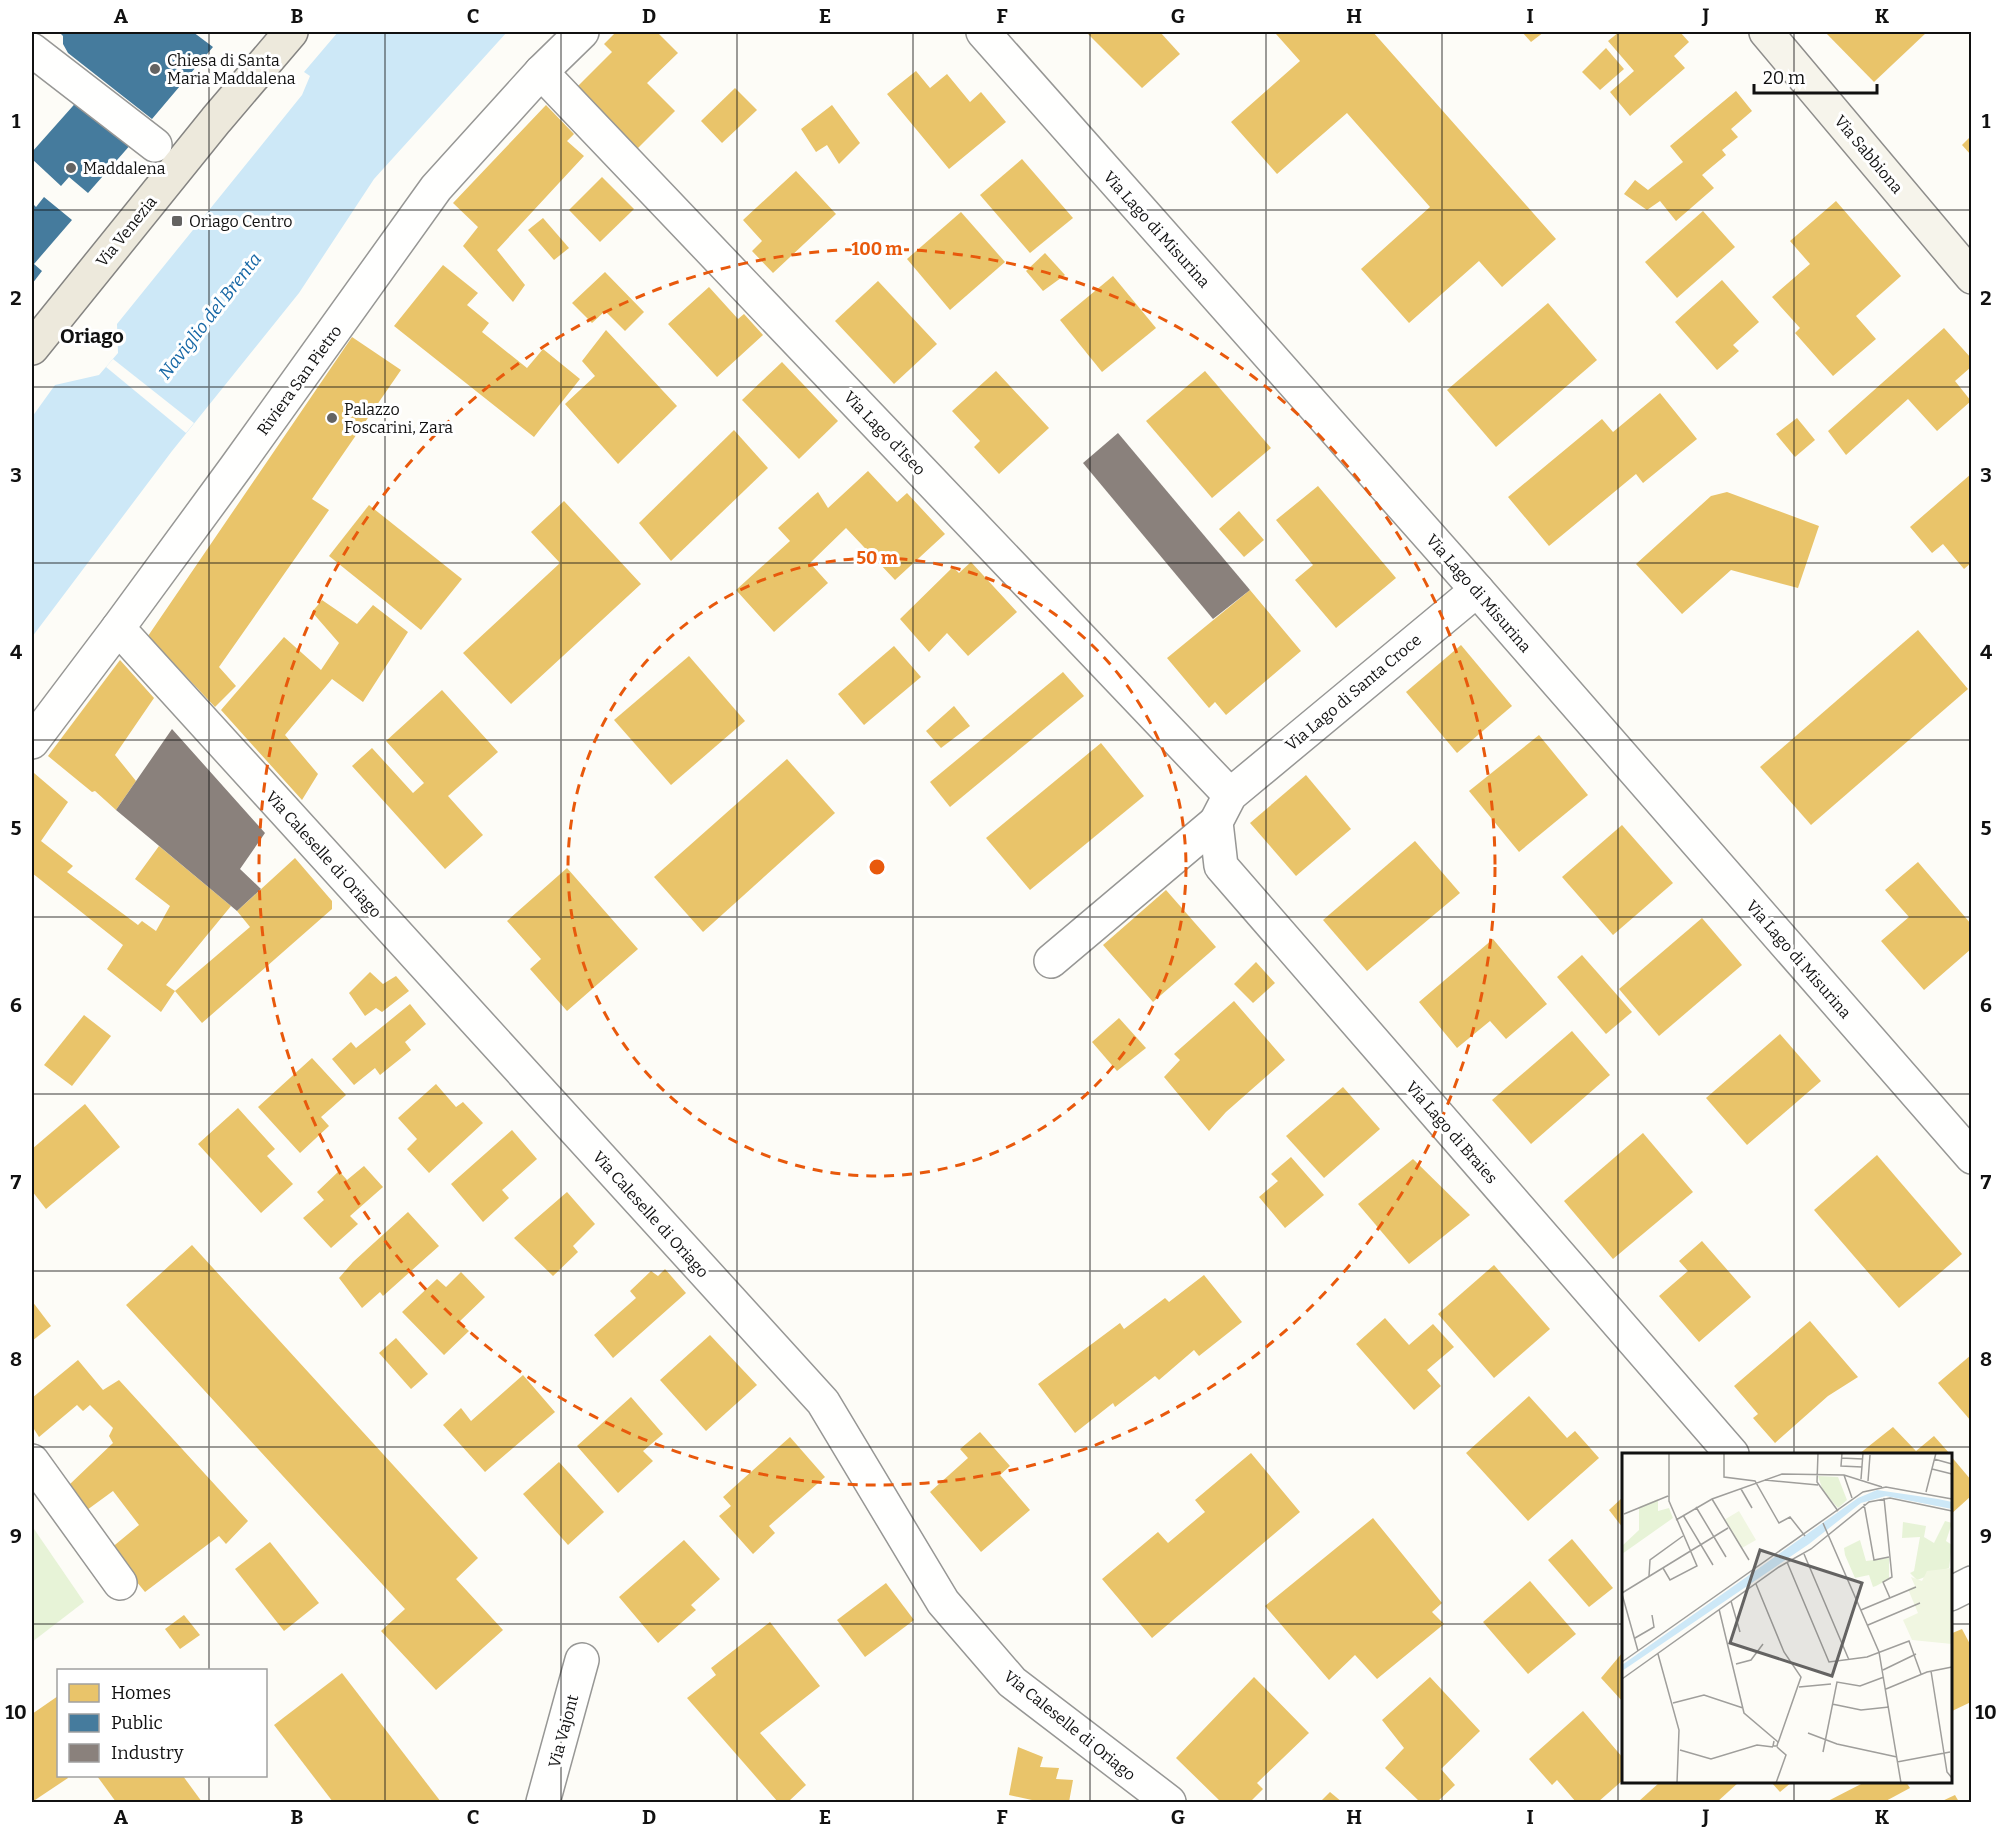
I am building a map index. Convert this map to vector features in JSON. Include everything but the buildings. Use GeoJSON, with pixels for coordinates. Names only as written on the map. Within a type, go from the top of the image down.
{"type":"FeatureCollection","features":[{"type":"Feature","properties":{"kind":"main road","name":"Via Venezia"},"geometry":{"type":"LineString","coordinates":[[32,348],[216,120],[291,32]]}},
{"type":"Feature","properties":{"kind":"street","name":"Riviera San Pietro"},"geometry":{"type":"LineString","coordinates":[[32,742],[236,467],[436,188],[541,72],[582,32]]}},
{"type":"Feature","properties":{"kind":"street","name":"Via Lago di Misurina"},"geometry":{"type":"LineString","coordinates":[[983,32],[1477,590],[1971,1157]]}},
{"type":"Feature","properties":{"kind":"street","name":"Via Sabbiona"},"geometry":{"type":"LineString","coordinates":[[1766,32],[1971,277]]}},
{"type":"Feature","properties":{"kind":"street"},"geometry":{"type":"LineString","coordinates":[[32,50],[155,145]]}},
{"type":"Feature","properties":{"kind":"street","name":"Via Lago d'Iseo"},"geometry":{"type":"LineString","coordinates":[[541,72],[1223,808]]}},
{"type":"Feature","properties":{"kind":"street","name":"Via Lago di Santa Croce"},"geometry":{"type":"LineString","coordinates":[[1051,961],[1223,808],[1477,590]]}},
{"type":"Feature","properties":{"kind":"street","name":"Via Caleselle di Oriago"},"geometry":{"type":"LineString","coordinates":[[118,628],[823,1402],[943,1602],[1012,1682],[1169,1803]]}},
{"type":"Feature","properties":{"kind":"street","name":"Via Lago di Braies"},"geometry":{"type":"LineString","coordinates":[[1223,808],[1221,866],[1730,1453]]}},
{"type":"Feature","properties":{"kind":"street"},"geometry":{"type":"LineString","coordinates":[[32,1461],[120,1583]]}},
{"type":"Feature","properties":{"kind":"street"},"geometry":{"type":"LineString","coordinates":[[1952,1593],[1971,1583]]}},
{"type":"Feature","properties":{"kind":"street","name":"Via Vajont"},"geometry":{"type":"LineString","coordinates":[[543,1803],[582,1660]]}},
{"type":"Feature","properties":{"kind":"green space"},"geometry":{"type":"Polygon","coordinates":[[[32,1526],[84,1602],[32,1642],[32,1526]]]}},
{"type":"Feature","properties":{"kind":"water","name":"Naviglio del Brenta"},"geometry":{"type":"Polygon","coordinates":[[[338,32],[507,32],[374,179],[299,293],[172,451],[32,637],[32,417],[55,385],[99,375],[118,353],[117,324],[302,95],[310,76],[304,72],[338,32]]]}},
{"type":"Feature","properties":{"kind":"pier"},"geometry":{"type":"Polygon","coordinates":[[[113,359],[194,423],[186,433],[106,367],[113,359]]]}},
{"type":"Feature","properties":{"kind":"place","name":"Chiesa di Santa Maria Maddalena"},"geometry":{"type":"Point","coordinates":[155,69]}},
{"type":"Feature","properties":{"kind":"place","name":"Maddalena"},"geometry":{"type":"Point","coordinates":[71,168]}},
{"type":"Feature","properties":{"kind":"place","name":"Oriago Centro"},"geometry":{"type":"Point","coordinates":[177,221]}},
{"type":"Feature","properties":{"kind":"place","name":"Palazzo Foscarini, Zara"},"geometry":{"type":"Point","coordinates":[332,418]}},
{"type":"Feature","properties":{"kind":"district","name":"Oriago"},"geometry":{"type":"Point","coordinates":[92,336]}}]}
